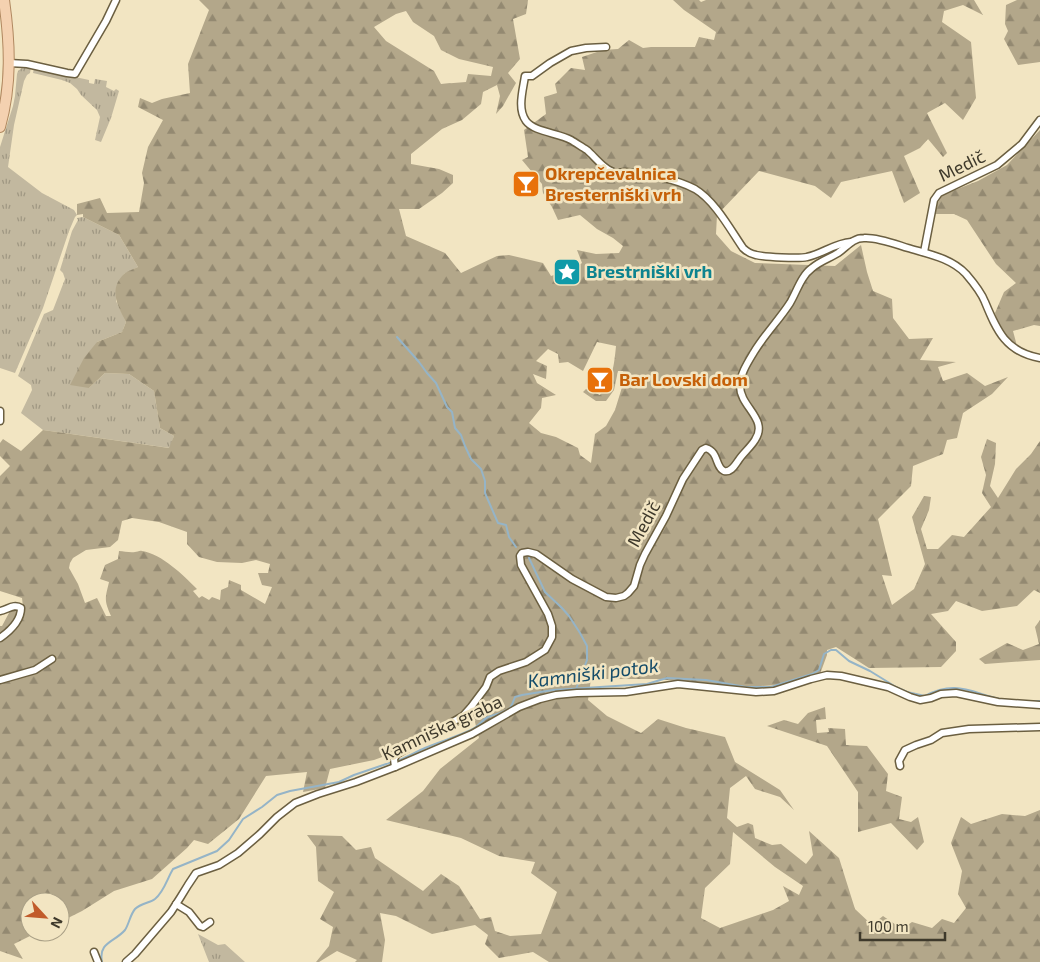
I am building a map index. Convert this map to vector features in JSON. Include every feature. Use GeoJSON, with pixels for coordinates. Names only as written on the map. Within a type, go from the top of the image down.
{"type":"FeatureCollection","features":[{"type":"Feature","properties":{"kind":"main road"},"geometry":{"type":"LineString","coordinates":[[0,127],[6,100],[9,63],[4,0]]}},
{"type":"Feature","properties":{"kind":"street"},"geometry":{"type":"LineString","coordinates":[[9,63],[33,65],[75,74],[106,22],[116,0]]}},
{"type":"Feature","properties":{"kind":"street"},"geometry":{"type":"LineString","coordinates":[[606,47],[571,51],[532,76],[525,76],[521,106],[527,123],[540,130],[570,139],[608,169],[616,173],[665,178],[693,188],[704,195],[715,208],[742,248],[758,256],[806,257],[841,243],[864,238],[924,252],[953,264],[966,274],[982,295],[997,329],[1008,343],[1020,352],[1040,358]]}},
{"type":"Feature","properties":{"kind":"street","name":"Medič"},"geometry":{"type":"LineString","coordinates":[[924,252],[934,200],[939,193],[997,165],[1022,144],[1040,120]]}},
{"type":"Feature","properties":{"kind":"street","name":"Medič"},"geometry":{"type":"LineString","coordinates":[[394,763],[397,754],[462,716],[486,687],[490,677],[498,671],[526,662],[546,650],[552,637],[552,626],[548,614],[521,565],[520,556],[522,553],[536,554],[572,579],[606,597],[619,598],[631,590],[645,554],[666,516],[682,479],[702,450],[706,448],[712,451],[722,469],[729,471],[755,440],[759,423],[741,394],[740,383],[743,372],[763,338],[789,304],[803,278],[812,268],[850,242]]}},
{"type":"Feature","properties":{"kind":"street"},"geometry":{"type":"LineString","coordinates":[[0,411],[0,421]]}},
{"type":"Feature","properties":{"kind":"street"},"geometry":{"type":"LineString","coordinates":[[0,610],[15,606],[21,608],[13,627],[0,638]]}},
{"type":"Feature","properties":{"kind":"street"},"geometry":{"type":"LineString","coordinates":[[0,680],[35,670],[52,659]]}},
{"type":"Feature","properties":{"kind":"street","name":"Kamniška graba"},"geometry":{"type":"LineString","coordinates":[[126,962],[153,934],[176,904],[196,873],[218,865],[238,853],[295,803],[356,782],[394,763],[472,734],[519,708],[540,699],[577,693],[626,692],[678,684],[756,692],[774,691],[827,675],[841,676],[888,687],[920,700],[941,694],[956,693],[998,702],[1040,705]]}},
{"type":"Feature","properties":{"kind":"street"},"geometry":{"type":"LineString","coordinates":[[900,766],[899,762],[905,750],[931,740],[942,733],[1040,727]]}},
{"type":"Feature","properties":{"kind":"street"},"geometry":{"type":"LineString","coordinates":[[176,904],[189,912],[200,926],[204,927],[210,922]]}},
{"type":"Feature","properties":{"kind":"street"},"geometry":{"type":"LineString","coordinates":[[94,952],[98,962]]}},
{"type":"Feature","properties":{"kind":"green space"},"geometry":{"type":"Polygon","coordinates":[[[199,0],[528,0],[526,14],[513,19],[520,59],[508,73],[516,83],[503,106],[496,114],[500,96],[497,85],[483,92],[481,104],[462,120],[442,129],[411,154],[411,164],[439,169],[453,175],[453,183],[419,209],[399,209],[406,236],[445,253],[461,273],[497,256],[509,255],[543,263],[551,276],[575,268],[582,263],[577,250],[596,254],[619,253],[623,246],[580,215],[558,220],[543,193],[542,184],[522,160],[528,157],[524,130],[546,114],[544,97],[557,93],[555,84],[571,68],[585,70],[582,57],[603,50],[618,49],[629,40],[643,48],[695,47],[699,37],[714,40],[716,32],[673,0],[699,0],[701,2],[706,0],[974,0],[983,15],[963,5],[944,11],[942,22],[971,42],[976,98],[963,120],[945,103],[927,113],[947,153],[943,157],[928,139],[920,148],[904,156],[920,193],[904,203],[892,171],[841,182],[831,198],[815,186],[759,171],[717,215],[716,234],[731,251],[755,263],[835,266],[861,245],[873,291],[892,299],[893,318],[909,339],[933,338],[920,360],[956,362],[938,367],[943,381],[967,373],[985,386],[1008,377],[992,394],[963,413],[957,438],[947,440],[943,454],[913,466],[911,486],[878,519],[892,576],[882,575],[892,605],[914,589],[925,564],[912,517],[924,496],[931,497],[929,510],[921,529],[927,549],[938,549],[952,535],[964,537],[991,507],[982,493],[986,475],[981,457],[987,439],[996,443],[995,464],[990,486],[998,498],[1016,469],[1031,454],[1040,441],[1040,593],[1034,590],[1017,606],[982,611],[956,601],[948,611],[931,614],[956,642],[956,651],[941,667],[869,668],[836,647],[827,650],[820,674],[777,685],[746,687],[656,679],[591,679],[588,700],[607,716],[641,733],[658,719],[725,737],[735,762],[780,790],[794,810],[780,797],[755,789],[746,776],[730,788],[727,818],[737,827],[748,823],[753,825],[755,838],[772,845],[781,844],[806,864],[813,855],[809,831],[839,858],[855,909],[872,925],[883,916],[902,929],[912,922],[932,928],[942,919],[954,923],[966,908],[958,894],[962,871],[951,843],[961,817],[971,824],[1002,814],[1025,816],[1040,810],[1040,962],[549,962],[533,952],[499,958],[485,944],[488,935],[475,925],[432,934],[396,916],[380,913],[385,940],[382,962],[355,962],[357,960],[337,951],[316,962],[329,946],[333,927],[320,919],[334,892],[318,881],[316,847],[307,835],[342,836],[356,850],[371,847],[375,858],[423,891],[441,874],[459,886],[480,919],[491,917],[495,931],[510,936],[541,934],[557,892],[531,873],[535,862],[499,856],[461,838],[386,820],[423,791],[440,769],[479,738],[474,718],[434,738],[374,760],[330,769],[325,788],[303,792],[307,772],[266,776],[239,819],[208,844],[194,840],[152,879],[114,891],[70,917],[70,892],[20,892],[20,941],[14,944],[23,959],[0,951],[0,684],[3,678],[0,677],[0,626],[2,626],[10,611],[23,607],[22,598],[0,591],[0,476],[10,466],[0,456],[0,443],[3,439],[21,451],[43,430],[169,448],[174,436],[160,428],[154,391],[129,374],[105,373],[89,388],[70,385],[84,358],[97,342],[122,332],[126,322],[116,298],[116,286],[124,274],[138,267],[119,235],[83,217],[83,214],[77,215],[77,204],[100,198],[107,213],[139,212],[144,183],[142,173],[148,147],[163,120],[138,107],[140,98],[152,103],[190,93],[188,64],[209,10],[199,0]],[[406,11],[396,14],[374,27],[386,41],[434,71],[441,84],[466,82],[468,74],[491,76],[493,67],[459,59],[441,50],[434,36],[413,22],[406,11]],[[597,342],[583,371],[568,362],[559,363],[558,354],[548,349],[536,361],[547,366],[546,379],[533,374],[537,383],[556,395],[542,398],[541,408],[529,423],[541,433],[556,437],[578,448],[580,455],[591,463],[595,434],[606,426],[615,410],[623,384],[623,371],[618,371],[614,390],[606,401],[596,401],[583,392],[586,389],[600,395],[608,383],[612,372],[616,346],[597,342]],[[132,518],[122,521],[118,540],[110,547],[86,550],[73,558],[70,563],[69,568],[78,584],[85,603],[97,598],[106,616],[111,616],[106,599],[109,582],[100,579],[105,565],[118,559],[119,551],[141,551],[157,556],[172,566],[197,589],[193,591],[199,598],[202,596],[209,600],[212,597],[220,600],[221,590],[228,587],[229,580],[241,585],[241,590],[265,604],[272,587],[262,585],[258,573],[268,573],[270,564],[256,560],[242,563],[217,562],[199,557],[187,544],[187,532],[159,522],[132,518]],[[733,832],[730,864],[705,888],[701,918],[720,928],[773,910],[789,901],[783,886],[799,895],[803,886],[775,867],[733,832]]]}},
{"type":"Feature","properties":{"kind":"green space"},"geometry":{"type":"Polygon","coordinates":[[[1017,0],[1040,0],[1040,62],[1018,65],[1004,39],[1008,31],[1005,24],[1006,5],[1017,0]]]}},
{"type":"Feature","properties":{"kind":"green space"},"geometry":{"type":"Polygon","coordinates":[[[22,66],[31,67],[30,73],[24,81],[14,125],[8,167],[42,193],[74,210],[77,215],[69,231],[43,308],[15,373],[0,368],[0,147],[13,106],[17,74],[22,66]]]}},
{"type":"Feature","properties":{"kind":"green space"},"geometry":{"type":"Polygon","coordinates":[[[34,68],[89,80],[89,83],[94,84],[95,79],[107,81],[106,87],[119,91],[101,142],[95,140],[100,117],[97,110],[70,83],[33,73],[34,68]]]}},
{"type":"Feature","properties":{"kind":"green space"},"geometry":{"type":"Polygon","coordinates":[[[1040,130],[1040,326],[1034,325],[1013,331],[1017,346],[1000,329],[995,313],[1004,292],[1016,283],[996,264],[967,220],[954,214],[932,214],[942,195],[978,181],[1007,165],[1040,130]]]}},
{"type":"Feature","properties":{"kind":"green space"},"geometry":{"type":"Polygon","coordinates":[[[83,217],[119,235],[138,267],[124,274],[116,301],[126,322],[122,332],[97,342],[89,388],[105,373],[129,374],[154,391],[160,428],[174,436],[170,448],[43,430],[21,413],[32,390],[31,385],[18,376],[44,314],[53,310],[65,279],[60,270],[72,231],[78,220],[77,218],[83,217]]]}},
{"type":"Feature","properties":{"kind":"green space"},"geometry":{"type":"Polygon","coordinates":[[[1040,620],[1040,660],[985,664],[979,659],[1007,643],[1023,650],[1039,644],[1035,627],[1040,620]]]}},
{"type":"Feature","properties":{"kind":"green space"},"geometry":{"type":"Polygon","coordinates":[[[825,707],[826,719],[816,720],[817,733],[829,732],[828,728],[845,729],[846,745],[867,746],[888,774],[886,791],[902,797],[899,819],[911,822],[918,817],[924,842],[917,850],[891,823],[858,832],[858,792],[827,746],[767,726],[784,720],[798,724],[808,713],[825,707]]]}},
{"type":"Feature","properties":{"kind":"green space"},"geometry":{"type":"Polygon","coordinates":[[[198,934],[218,945],[225,944],[245,962],[209,962],[198,934]]]}},
{"type":"Feature","properties":{"kind":"waterway"},"geometry":{"type":"LineString","coordinates":[[397,337],[436,383],[447,407],[452,412],[455,428],[461,435],[471,459],[481,469],[485,481],[485,493],[498,523],[506,525],[509,537],[516,547]]}},
{"type":"Feature","properties":{"kind":"waterway"},"geometry":{"type":"LineString","coordinates":[[529,558],[545,592],[569,616],[587,646],[587,660],[576,689]]}},
{"type":"Feature","properties":{"kind":"waterway","name":"Kamniški potok"},"geometry":{"type":"LineString","coordinates":[[397,761],[473,729],[488,717],[508,710],[515,697],[522,695],[553,690],[647,684],[667,678],[706,680],[746,687],[771,687],[819,670],[824,654],[831,650],[836,650],[849,661],[907,692],[925,696],[936,691],[954,688],[1000,699]]}},
{"type":"Feature","properties":{"kind":"waterway","name":"Kamniški potok"},"geometry":{"type":"LineString","coordinates":[[1022,701],[1040,701]]}},
{"type":"Feature","properties":{"kind":"waterway","name":"Kamniški potok"},"geometry":{"type":"LineString","coordinates":[[102,962],[101,955],[105,946],[125,930],[135,909],[158,896],[173,869],[217,851],[229,840],[243,819],[277,795],[339,782],[392,762]]}},
{"type":"Feature","properties":{"kind":"place","name":"Okrepčevalnica Bresterniški vrh"},"geometry":{"type":"Point","coordinates":[526,184]}},
{"type":"Feature","properties":{"kind":"place","name":"Brestrniški vrh"},"geometry":{"type":"Point","coordinates":[567,272]}},
{"type":"Feature","properties":{"kind":"place","name":"Bar Lovski dom"},"geometry":{"type":"Point","coordinates":[600,380]}}]}
